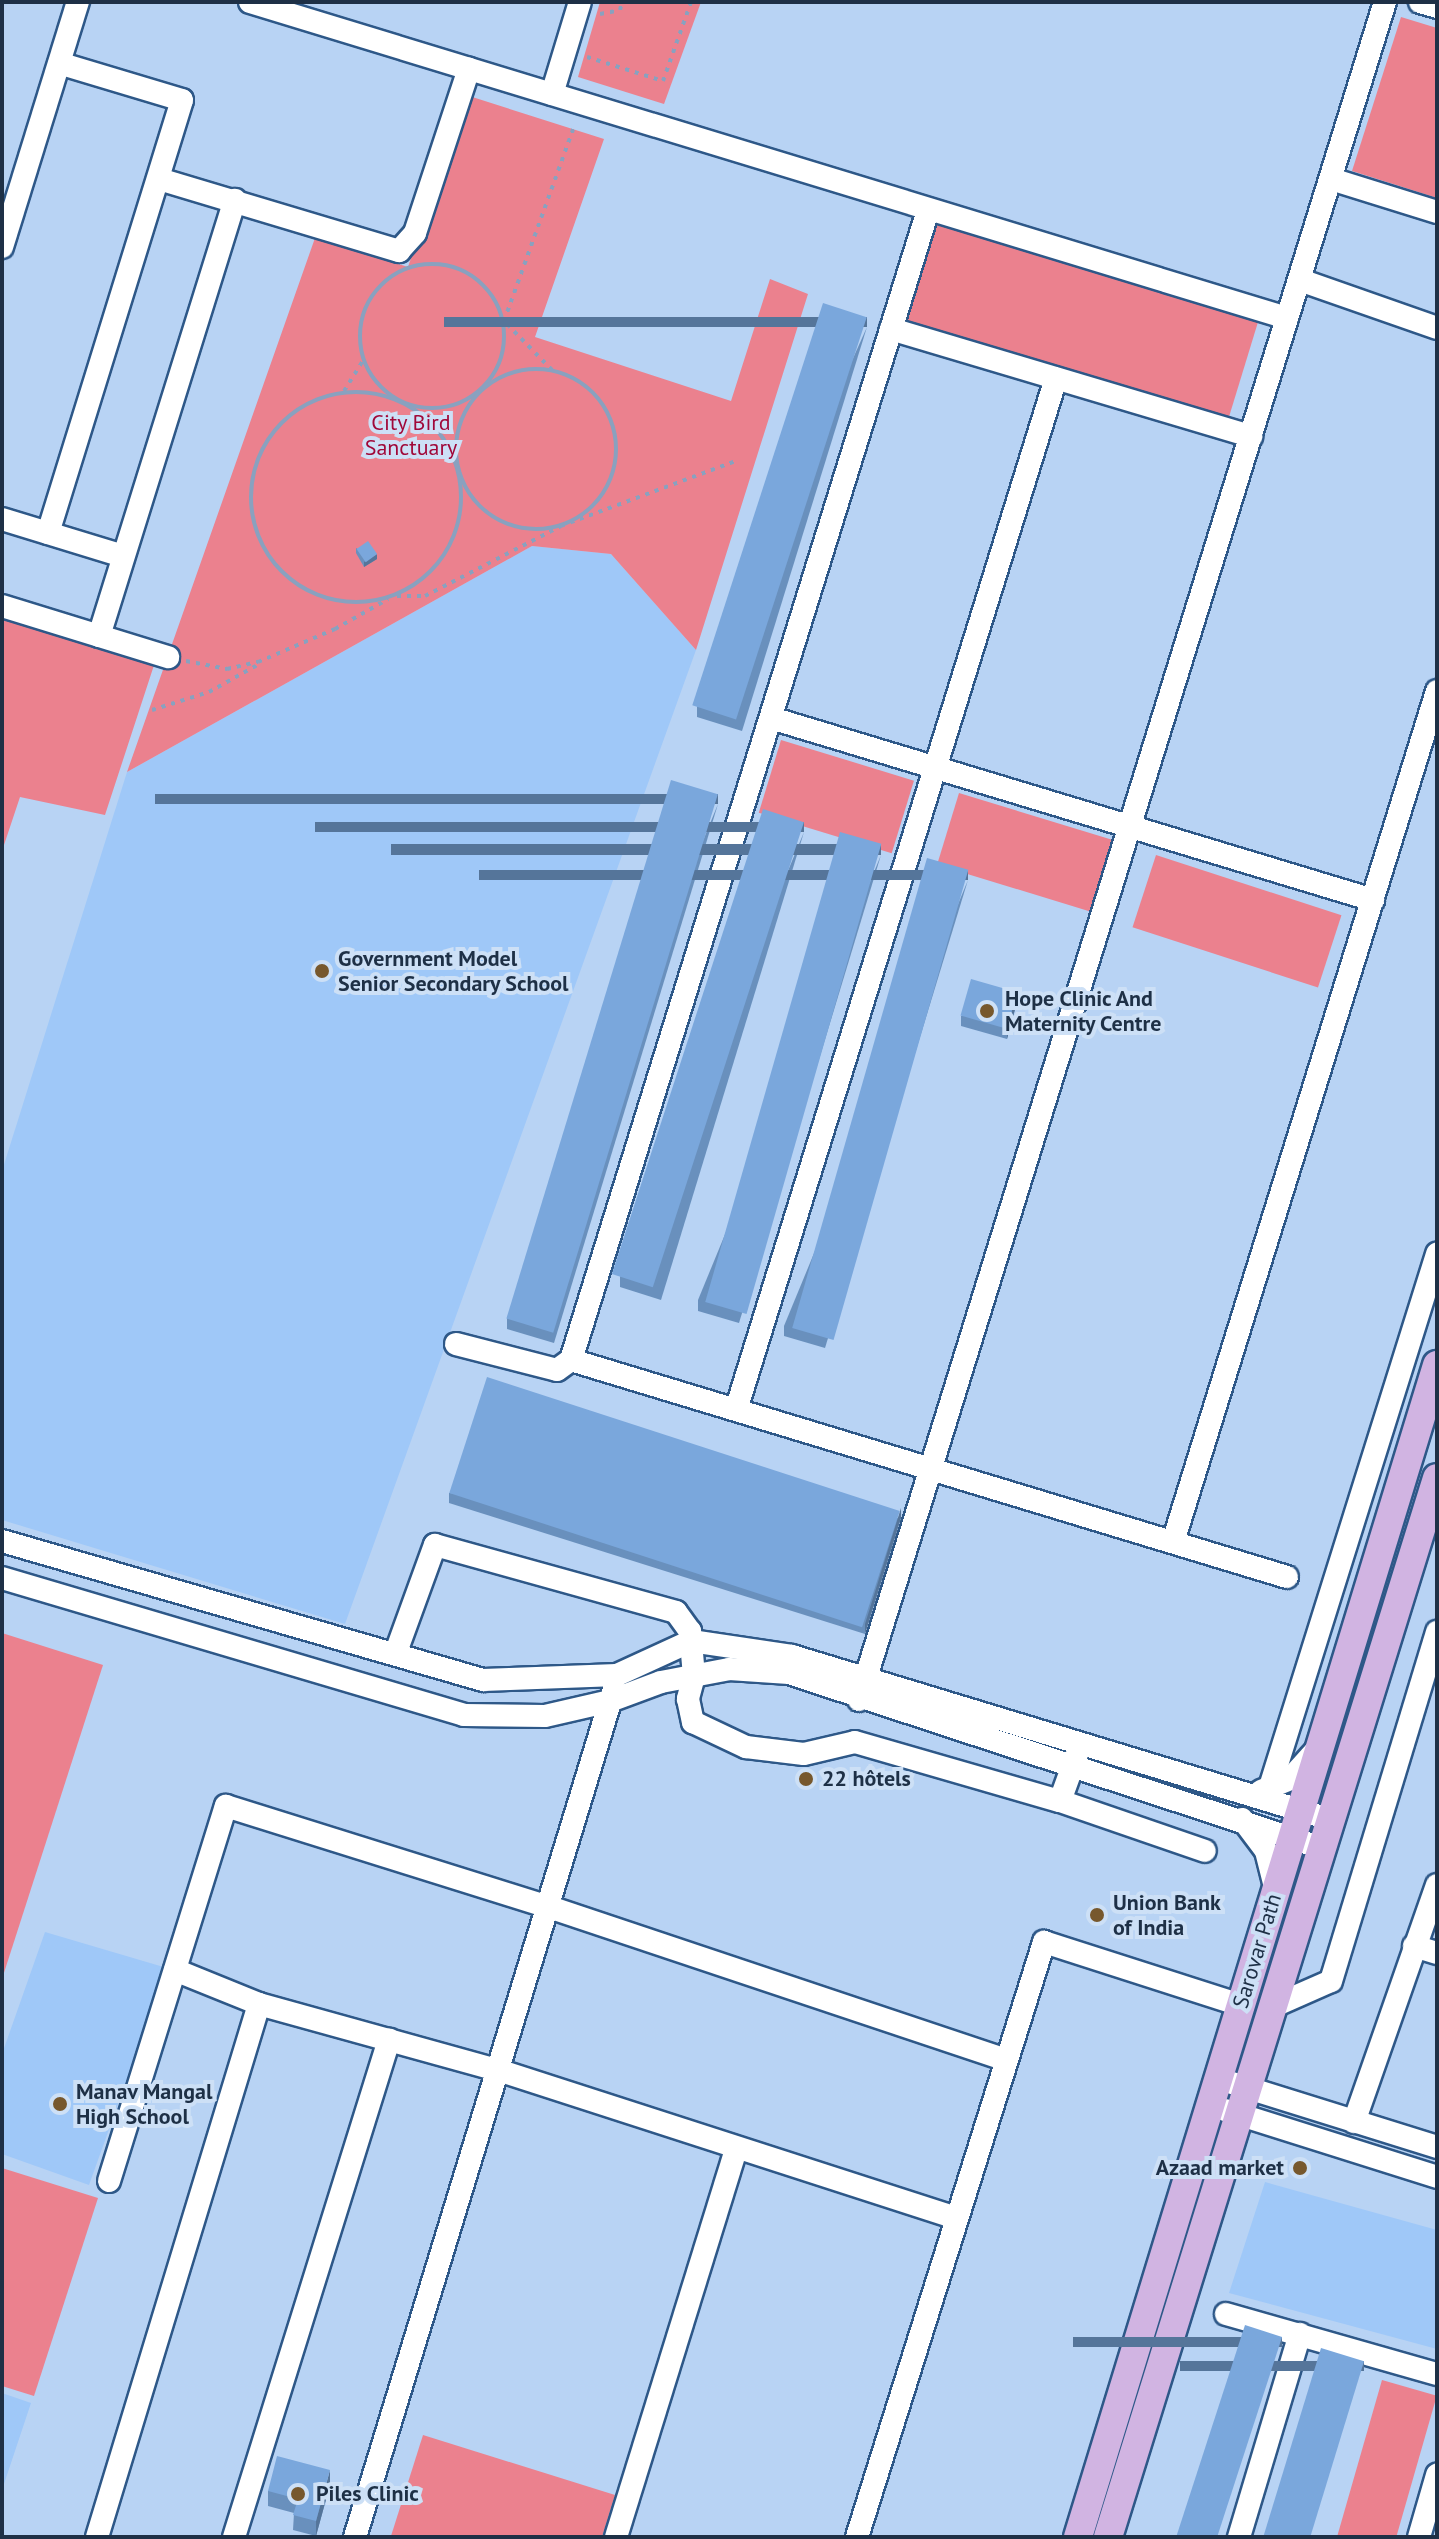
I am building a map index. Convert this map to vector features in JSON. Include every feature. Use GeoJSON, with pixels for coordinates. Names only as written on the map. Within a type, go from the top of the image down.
{"type":"FeatureCollection","features":[{"type":"Feature","properties":{"kind":"main road","name":"Sarovar Path"},"geometry":{"type":"LineString","coordinates":[[1078,2537],[1437,1365]]}},
{"type":"Feature","properties":{"kind":"main road","name":"Sarovar Path"},"geometry":{"type":"LineString","coordinates":[[1108,2537],[1437,1478]]}},
{"type":"Feature","properties":{"kind":"street"},"geometry":{"type":"LineString","coordinates":[[2,247],[78,2]]}},
{"type":"Feature","properties":{"kind":"street"},"geometry":{"type":"LineString","coordinates":[[250,2],[1287,318]]}},
{"type":"Feature","properties":{"kind":"street"},"geometry":{"type":"LineString","coordinates":[[552,94],[580,2]]}},
{"type":"Feature","properties":{"kind":"street"},"geometry":{"type":"LineString","coordinates":[[859,1700],[1385,2]]}},
{"type":"Feature","properties":{"kind":"street"},"geometry":{"type":"LineString","coordinates":[[1420,2],[1437,7]]}},
{"type":"Feature","properties":{"kind":"street"},"geometry":{"type":"LineString","coordinates":[[48,533],[182,100],[59,63]]}},
{"type":"Feature","properties":{"kind":"street"},"geometry":{"type":"LineString","coordinates":[[159,179],[399,251],[415,233],[469,69]]}},
{"type":"Feature","properties":{"kind":"street"},"geometry":{"type":"LineString","coordinates":[[1331,179],[1437,212]]}},
{"type":"Feature","properties":{"kind":"street"},"geometry":{"type":"LineString","coordinates":[[99,636],[235,200]]}},
{"type":"Feature","properties":{"kind":"street"},"geometry":{"type":"LineString","coordinates":[[456,1344],[557,1370],[571,1360],[928,210]]}},
{"type":"Feature","properties":{"kind":"street"},"geometry":{"type":"LineString","coordinates":[[1300,280],[1437,328]]}},
{"type":"Feature","properties":{"kind":"street"},"geometry":{"type":"LineString","coordinates":[[891,329],[1251,436]]}},
{"type":"Feature","properties":{"kind":"street"},"geometry":{"type":"LineString","coordinates":[[736,1410],[1056,378]]}},
{"type":"Feature","properties":{"kind":"street"},"geometry":{"type":"LineString","coordinates":[[2,519],[123,556]]}},
{"type":"Feature","properties":{"kind":"street"},"geometry":{"type":"LineString","coordinates":[[2,606],[168,657]]}},
{"type":"Feature","properties":{"kind":"street"},"geometry":{"type":"LineString","coordinates":[[1173,1542],[1437,691]]}},
{"type":"Feature","properties":{"kind":"street"},"geometry":{"type":"LineString","coordinates":[[771,718],[1373,900]]}},
{"type":"Feature","properties":{"kind":"street"},"geometry":{"type":"LineString","coordinates":[[1239,1818],[1255,1791],[1437,1254]]}},
{"type":"Feature","properties":{"kind":"street"},"geometry":{"type":"LineString","coordinates":[[571,1360],[1287,1577]]}},
{"type":"Feature","properties":{"kind":"street"},"geometry":{"type":"LineString","coordinates":[[2,1541],[396,1652],[483,1680],[617,1675],[691,1641],[792,1656],[1255,1791],[1298,1823],[1322,1848]]}},
{"type":"Feature","properties":{"kind":"street"},"geometry":{"type":"LineString","coordinates":[[396,1652],[435,1545],[676,1612],[691,1641],[694,1676],[688,1699],[693,1722],[746,1747],[804,1754],[855,1742],[1060,1801],[1205,1851]]}},
{"type":"Feature","properties":{"kind":"street"},"geometry":{"type":"LineString","coordinates":[[2,1578],[464,1715],[545,1716],[729,1669],[789,1673],[859,1700],[1239,1818],[1298,1823],[1331,1820]]}},
{"type":"Feature","properties":{"kind":"street"},"geometry":{"type":"LineString","coordinates":[[1272,2007],[1331,1981],[1437,1632]]}},
{"type":"Feature","properties":{"kind":"street"},"geometry":{"type":"LineString","coordinates":[[362,2535],[617,1675]]}},
{"type":"Feature","properties":{"kind":"street"},"geometry":{"type":"LineString","coordinates":[[1060,1801],[1082,1742]]}},
{"type":"Feature","properties":{"kind":"street"},"geometry":{"type":"LineString","coordinates":[[1255,1791],[1290,1779],[1318,1748]]}},
{"type":"Feature","properties":{"kind":"street"},"geometry":{"type":"LineString","coordinates":[[109,2181],[226,1806],[549,1907],[1006,2060]]}},
{"type":"Feature","properties":{"kind":"street"},"geometry":{"type":"LineString","coordinates":[[1239,1818],[1266,1851],[1275,1887]]}},
{"type":"Feature","properties":{"kind":"street"},"geometry":{"type":"LineString","coordinates":[[1354,2122],[1437,1885]]}},
{"type":"Feature","properties":{"kind":"street"},"geometry":{"type":"LineString","coordinates":[[857,2537],[1044,1942],[1240,2005]]}},
{"type":"Feature","properties":{"kind":"street"},"geometry":{"type":"LineString","coordinates":[[1414,1946],[1437,1953]]}},
{"type":"Feature","properties":{"kind":"street"},"geometry":{"type":"LineString","coordinates":[[175,1970],[259,2004],[501,2071],[956,2218]]}},
{"type":"Feature","properties":{"kind":"street"},"geometry":{"type":"LineString","coordinates":[[97,2537],[259,2004]]}},
{"type":"Feature","properties":{"kind":"street"},"geometry":{"type":"LineString","coordinates":[[234,2537],[389,2040]]}},
{"type":"Feature","properties":{"kind":"street"},"geometry":{"type":"LineString","coordinates":[[1214,2092],[1437,2177]]}},
{"type":"Feature","properties":{"kind":"street"},"geometry":{"type":"LineString","coordinates":[[1243,2101],[1354,2122],[1437,2147]]}},
{"type":"Feature","properties":{"kind":"street"},"geometry":{"type":"LineString","coordinates":[[616,2537],[736,2149]]}},
{"type":"Feature","properties":{"kind":"street"},"geometry":{"type":"LineString","coordinates":[[1226,2314],[1437,2374]]}},
{"type":"Feature","properties":{"kind":"street"},"geometry":{"type":"LineString","coordinates":[[1239,2537],[1300,2334]]}},
{"type":"Feature","properties":{"kind":"street"},"geometry":{"type":"LineString","coordinates":[[1419,2537],[1437,2475]]}},
{"type":"Feature","properties":{"kind":"path"},"geometry":{"type":"LineString","coordinates":[[597,23],[601,11],[620,10],[622,2]]}},
{"type":"Feature","properties":{"kind":"path"},"geometry":{"type":"LineString","coordinates":[[590,47],[586,58],[663,81],[691,2]]}},
{"type":"Feature","properties":{"kind":"path"},"geometry":{"type":"LineString","coordinates":[[168,657],[227,669],[271,656],[335,629],[419,582],[439,562],[454,537],[461,480],[455,454],[458,427],[488,383],[502,354],[504,321],[573,129]]}},
{"type":"Feature","properties":{"kind":"path"},"geometry":{"type":"LineString","coordinates":[[343,393],[364,360],[364,313],[383,284],[413,266],[460,269],[495,299],[504,321],[554,371],[578,381],[598,398],[611,420],[616,446],[613,471],[602,495],[561,526],[513,527],[473,501],[440,433],[388,394],[364,360]]}},
{"type":"Feature","properties":{"kind":"path"},"geometry":{"type":"LineString","coordinates":[[554,371],[520,371],[488,383],[471,398],[429,409],[388,394],[343,393],[309,403],[280,424],[259,454],[250,488],[253,524],[267,556],[291,582],[323,598],[358,603],[393,596],[425,596],[561,526],[738,460]]}},
{"type":"Feature","properties":{"kind":"path"},"geometry":{"type":"LineString","coordinates":[[152,710],[209,692],[271,656]]}},
{"type":"Feature","properties":{"kind":"shaded area","name":"Government Model Senior Secondary School"},"geometry":{"type":"Polygon","coordinates":[[[532,546],[611,554],[696,650],[345,1624],[2,1520],[2,1171],[127,772],[532,546]]]}},
{"type":"Feature","properties":{"kind":"shaded area","name":"Manav Mangal High School"},"geometry":{"type":"Polygon","coordinates":[[[45,1932],[167,1968],[89,2185],[2,2154],[2,2054],[45,1932]]]}},
{"type":"Feature","properties":{"kind":"shaded area"},"geometry":{"type":"Polygon","coordinates":[[[1265,2182],[1437,2230],[1437,2349],[1229,2293],[1265,2182]]]}},
{"type":"Feature","properties":{"kind":"shaded area"},"geometry":{"type":"Polygon","coordinates":[[[2,2393],[31,2403],[2,2490],[2,2393]]]}},
{"type":"Feature","properties":{"kind":"green space"},"geometry":{"type":"Polygon","coordinates":[[[600,2],[701,2],[664,104],[578,77],[600,2]]]}},
{"type":"Feature","properties":{"kind":"green space"},"geometry":{"type":"Polygon","coordinates":[[[1401,17],[1437,28],[1437,198],[1352,171],[1401,17]]]}},
{"type":"Feature","properties":{"kind":"green space","name":"City Bird Sanctuary"},"geometry":{"type":"Polygon","coordinates":[[[466,95],[604,139],[535,337],[731,401],[770,279],[808,294],[696,650],[611,554],[532,546],[127,772],[315,238],[408,267],[466,95]]]}},
{"type":"Feature","properties":{"kind":"green space"},"geometry":{"type":"Polygon","coordinates":[[[915,216],[1258,321],[1228,419],[885,314],[915,216]]]}},
{"type":"Feature","properties":{"kind":"green space"},"geometry":{"type":"Polygon","coordinates":[[[2,613],[157,656],[105,815],[20,797],[2,851],[2,613]]]}},
{"type":"Feature","properties":{"kind":"green space"},"geometry":{"type":"Polygon","coordinates":[[[781,740],[914,781],[892,853],[759,813],[781,740]]]}},
{"type":"Feature","properties":{"kind":"green space"},"geometry":{"type":"Polygon","coordinates":[[[959,793],[1112,840],[1090,912],[937,865],[959,793]]]}},
{"type":"Feature","properties":{"kind":"green space"},"geometry":{"type":"Polygon","coordinates":[[[1156,855],[1341,915],[1318,988],[1133,927],[1156,855]]]}},
{"type":"Feature","properties":{"kind":"green space"},"geometry":{"type":"Polygon","coordinates":[[[2,1633],[103,1665],[2,1979],[2,1633]]]}},
{"type":"Feature","properties":{"kind":"green space"},"geometry":{"type":"Polygon","coordinates":[[[2,2168],[98,2198],[34,2396],[2,2386],[2,2168]]]}},
{"type":"Feature","properties":{"kind":"green space"},"geometry":{"type":"Polygon","coordinates":[[[1382,2380],[1437,2396],[1396,2537],[1337,2537],[1382,2380]]]}},
{"type":"Feature","properties":{"kind":"green space"},"geometry":{"type":"Polygon","coordinates":[[[423,2435],[615,2495],[602,2537],[391,2536],[423,2435]]]}},
{"type":"Feature","properties":{"kind":"building"},"geometry":{"type":"Polygon","coordinates":[[[823,303],[867,317],[736,720],[692,705],[823,303]]]}},
{"type":"Feature","properties":{"kind":"building"},"geometry":{"type":"Polygon","coordinates":[[[368,541],[377,554],[366,562],[357,549],[368,541]]]}},
{"type":"Feature","properties":{"kind":"building"},"geometry":{"type":"Polygon","coordinates":[[[671,780],[718,794],[553,1333],[506,1318],[671,780]]]}},
{"type":"Feature","properties":{"kind":"building"},"geometry":{"type":"Polygon","coordinates":[[[763,809],[804,822],[653,1287],[612,1274],[763,809]]]}},
{"type":"Feature","properties":{"kind":"building"},"geometry":{"type":"Polygon","coordinates":[[[840,832],[881,844],[747,1314],[705,1302],[840,832]]]}},
{"type":"Feature","properties":{"kind":"building"},"geometry":{"type":"Polygon","coordinates":[[[927,858],[968,870],[834,1340],[792,1328],[927,858]]]}},
{"type":"Feature","properties":{"kind":"building"},"geometry":{"type":"Polygon","coordinates":[[[971,979],[1017,992],[1007,1029],[961,1016],[971,979]]]}},
{"type":"Feature","properties":{"kind":"building"},"geometry":{"type":"Polygon","coordinates":[[[487,1377],[900,1511],[862,1627],[449,1493],[487,1377]]]}},
{"type":"Feature","properties":{"kind":"building"},"geometry":{"type":"Polygon","coordinates":[[[1245,2325],[1282,2337],[1217,2537],[1176,2536],[1245,2325]]]}},
{"type":"Feature","properties":{"kind":"building"},"geometry":{"type":"Polygon","coordinates":[[[1321,2348],[1364,2361],[1310,2537],[1263,2536],[1321,2348]]]}},
{"type":"Feature","properties":{"kind":"building"},"geometry":{"type":"Polygon","coordinates":[[[277,2456],[330,2470],[316,2521],[293,2515],[298,2499],[268,2491],[277,2456]]]}},
{"type":"Feature","properties":{"kind":"place","name":"Government Model Senior Secondary School"},"geometry":{"type":"Point","coordinates":[322,971]}},
{"type":"Feature","properties":{"kind":"place","name":"Hope Clinic And Maternity Centre"},"geometry":{"type":"Point","coordinates":[987,1011]}},
{"type":"Feature","properties":{"kind":"place","name":"22 hôtels"},"geometry":{"type":"Point","coordinates":[806,1779]}},
{"type":"Feature","properties":{"kind":"place","name":"Union Bank of India"},"geometry":{"type":"Point","coordinates":[1097,1915]}},
{"type":"Feature","properties":{"kind":"place","name":"Manav Mangal High School"},"geometry":{"type":"Point","coordinates":[60,2104]}},
{"type":"Feature","properties":{"kind":"place","name":"Azaad market"},"geometry":{"type":"Point","coordinates":[1300,2168]}},
{"type":"Feature","properties":{"kind":"place","name":"Piles Clinic"},"geometry":{"type":"Point","coordinates":[298,2494]}}]}
